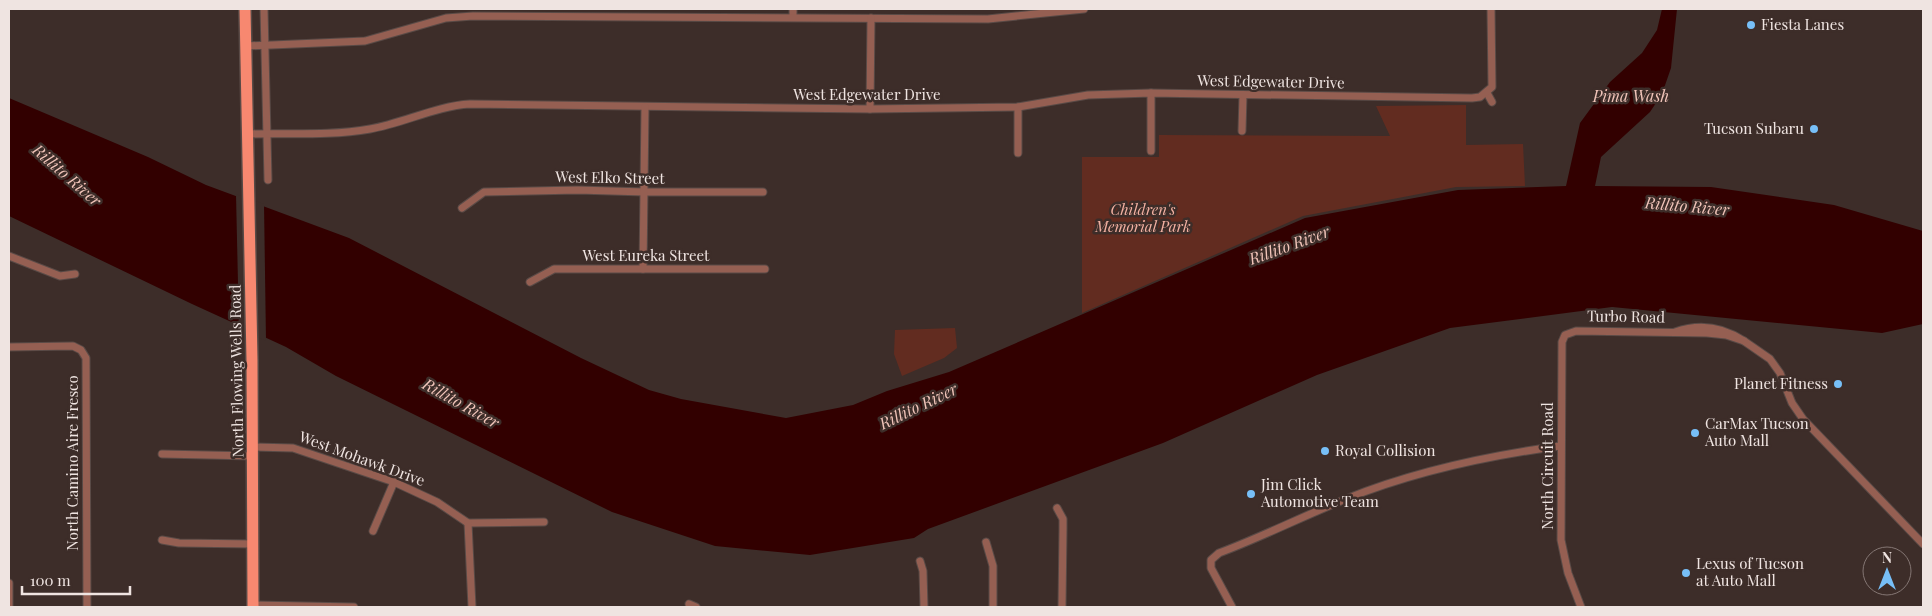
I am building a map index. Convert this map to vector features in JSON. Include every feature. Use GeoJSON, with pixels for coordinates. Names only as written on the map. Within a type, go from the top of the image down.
{"type":"FeatureCollection","features":[{"type":"Feature","properties":{"kind":"main road","name":"North Flowing Wells Road"},"geometry":{"type":"LineString","coordinates":[[245,9],[253,452],[253,606]]}},
{"type":"Feature","properties":{"kind":"street"},"geometry":{"type":"LineString","coordinates":[[264,9],[268,180]]}},
{"type":"Feature","properties":{"kind":"street"},"geometry":{"type":"LineString","coordinates":[[793,9],[793,17]]}},
{"type":"Feature","properties":{"kind":"street"},"geometry":{"type":"LineString","coordinates":[[246,46],[365,41],[446,18],[473,16],[988,19],[1084,9]]}},
{"type":"Feature","properties":{"kind":"street"},"geometry":{"type":"LineString","coordinates":[[1491,9],[1492,81],[1487,93],[1492,102]]}},
{"type":"Feature","properties":{"kind":"street"},"geometry":{"type":"LineString","coordinates":[[870,18],[870,109]]}},
{"type":"Feature","properties":{"kind":"street"},"geometry":{"type":"LineString","coordinates":[[1151,93],[1151,152]]}},
{"type":"Feature","properties":{"kind":"street","name":"West Edgewater Drive"},"geometry":{"type":"LineString","coordinates":[[248,134],[371,129],[406,121],[442,108],[470,104],[870,109],[1018,107],[1088,95],[1151,93],[1472,98],[1487,93]]}},
{"type":"Feature","properties":{"kind":"street"},"geometry":{"type":"LineString","coordinates":[[1242,131],[1243,95]]}},
{"type":"Feature","properties":{"kind":"street"},"geometry":{"type":"LineString","coordinates":[[643,270],[645,107]]}},
{"type":"Feature","properties":{"kind":"street"},"geometry":{"type":"LineString","coordinates":[[1018,107],[1018,153]]}},
{"type":"Feature","properties":{"kind":"street","name":"West Elko Street"},"geometry":{"type":"LineString","coordinates":[[462,208],[484,192],[578,190],[763,192]]}},
{"type":"Feature","properties":{"kind":"street"},"geometry":{"type":"LineString","coordinates":[[9,256],[60,276],[76,274]]}},
{"type":"Feature","properties":{"kind":"street","name":"West Eureka Street"},"geometry":{"type":"LineString","coordinates":[[530,282],[554,269],[765,269]]}},
{"type":"Feature","properties":{"kind":"street","name":"Turbo Road"},"geometry":{"type":"LineString","coordinates":[[1576,331],[1675,332],[1726,335],[1744,341],[1770,359],[1780,373],[1792,403],[1803,419],[1923,544]]}},
{"type":"Feature","properties":{"kind":"street","name":"North Circuit Road"},"geometry":{"type":"LineString","coordinates":[[1576,331],[1565,335],[1562,342],[1561,540],[1568,573],[1581,607]]}},
{"type":"Feature","properties":{"kind":"street","name":"North Camino Aire Fresco"},"geometry":{"type":"LineString","coordinates":[[9,347],[73,346],[81,350],[86,358],[87,607]]}},
{"type":"Feature","properties":{"kind":"street"},"geometry":{"type":"LineString","coordinates":[[1232,607],[1211,568],[1211,560],[1219,552],[1346,499],[1430,470],[1504,454],[1560,446]]}},
{"type":"Feature","properties":{"kind":"street","name":"West Mohawk Drive"},"geometry":{"type":"LineString","coordinates":[[162,454],[253,452],[292,448],[394,482],[437,502],[468,523]]}},
{"type":"Feature","properties":{"kind":"street"},"geometry":{"type":"LineString","coordinates":[[374,531],[394,482]]}},
{"type":"Feature","properties":{"kind":"street"},"geometry":{"type":"LineString","coordinates":[[1057,508],[1063,519],[1062,607]]}},
{"type":"Feature","properties":{"kind":"street"},"geometry":{"type":"LineString","coordinates":[[472,607],[468,523],[544,522]]}},
{"type":"Feature","properties":{"kind":"street"},"geometry":{"type":"LineString","coordinates":[[162,540],[179,543],[253,544]]}},
{"type":"Feature","properties":{"kind":"street"},"geometry":{"type":"LineString","coordinates":[[986,542],[994,566],[993,607]]}},
{"type":"Feature","properties":{"kind":"street"},"geometry":{"type":"LineString","coordinates":[[920,561],[924,571],[924,607]]}},
{"type":"Feature","properties":{"kind":"street"},"geometry":{"type":"LineString","coordinates":[[9,583],[9,607]]}},
{"type":"Feature","properties":{"kind":"street"},"geometry":{"type":"LineString","coordinates":[[253,606],[354,607]]}},
{"type":"Feature","properties":{"kind":"green space","name":"Children's Memorial Park"},"geometry":{"type":"Polygon","coordinates":[[[1466,105],[1466,145],[1523,144],[1525,186],[1456,187],[1303,216],[1082,313],[1082,157],[1159,157],[1159,135],[1390,136],[1376,106],[1466,105]]]}},
{"type":"Feature","properties":{"kind":"green space"},"geometry":{"type":"Polygon","coordinates":[[[955,328],[957,348],[944,358],[902,376],[894,354],[895,330],[955,328]]]}},
{"type":"Feature","properties":{"kind":"water"},"geometry":{"type":"Polygon","coordinates":[[[1662,9],[1677,9],[1671,68],[1662,94],[1650,112],[1601,157],[1595,186],[1711,187],[1834,205],[1923,231],[1923,324],[1882,333],[1612,307],[1450,328],[1317,375],[1163,443],[928,529],[914,538],[810,555],[715,546],[612,512],[336,376],[286,347],[9,216],[9,98],[148,157],[206,185],[349,238],[581,358],[649,390],[681,399],[786,418],[853,405],[887,391],[949,372],[1305,218],[1458,190],[1566,186],[1580,123],[1610,82],[1642,53],[1657,30],[1662,9]]]}},
{"type":"Feature","properties":{"kind":"pier"},"geometry":{"type":"Polygon","coordinates":[[[236,194],[264,204],[266,341],[239,328],[236,194]]]}},
{"type":"Feature","properties":{"kind":"place","name":"Fiesta Lanes"},"geometry":{"type":"Point","coordinates":[1751,25]}},
{"type":"Feature","properties":{"kind":"place","name":"Tucson Subaru"},"geometry":{"type":"Point","coordinates":[1814,129]}},
{"type":"Feature","properties":{"kind":"place","name":"Planet Fitness"},"geometry":{"type":"Point","coordinates":[1838,384]}},
{"type":"Feature","properties":{"kind":"place","name":"CarMax Tucson Auto Mall"},"geometry":{"type":"Point","coordinates":[1695,433]}},
{"type":"Feature","properties":{"kind":"place","name":"Royal Collision"},"geometry":{"type":"Point","coordinates":[1325,451]}},
{"type":"Feature","properties":{"kind":"place","name":"Jim Click Automotive Team"},"geometry":{"type":"Point","coordinates":[1251,494]}},
{"type":"Feature","properties":{"kind":"place","name":"Lexus of Tucson at Auto Mall"},"geometry":{"type":"Point","coordinates":[1686,573]}},
{"type":"Feature","properties":{"kind":"water label","name":"Pima Wash"},"geometry":{"type":"Point","coordinates":[1631,96]}},
{"type":"Feature","properties":{"kind":"water label","name":"Rillito River"},"geometry":{"type":"Point","coordinates":[67,175]}},
{"type":"Feature","properties":{"kind":"water label","name":"Rillito River"},"geometry":{"type":"Point","coordinates":[1687,206]}},
{"type":"Feature","properties":{"kind":"water label","name":"Rillito River"},"geometry":{"type":"Point","coordinates":[1289,245]}},
{"type":"Feature","properties":{"kind":"water label","name":"Rillito River"},"geometry":{"type":"Point","coordinates":[461,403]}},
{"type":"Feature","properties":{"kind":"water label","name":"Rillito River"},"geometry":{"type":"Point","coordinates":[918,406]}}]}
